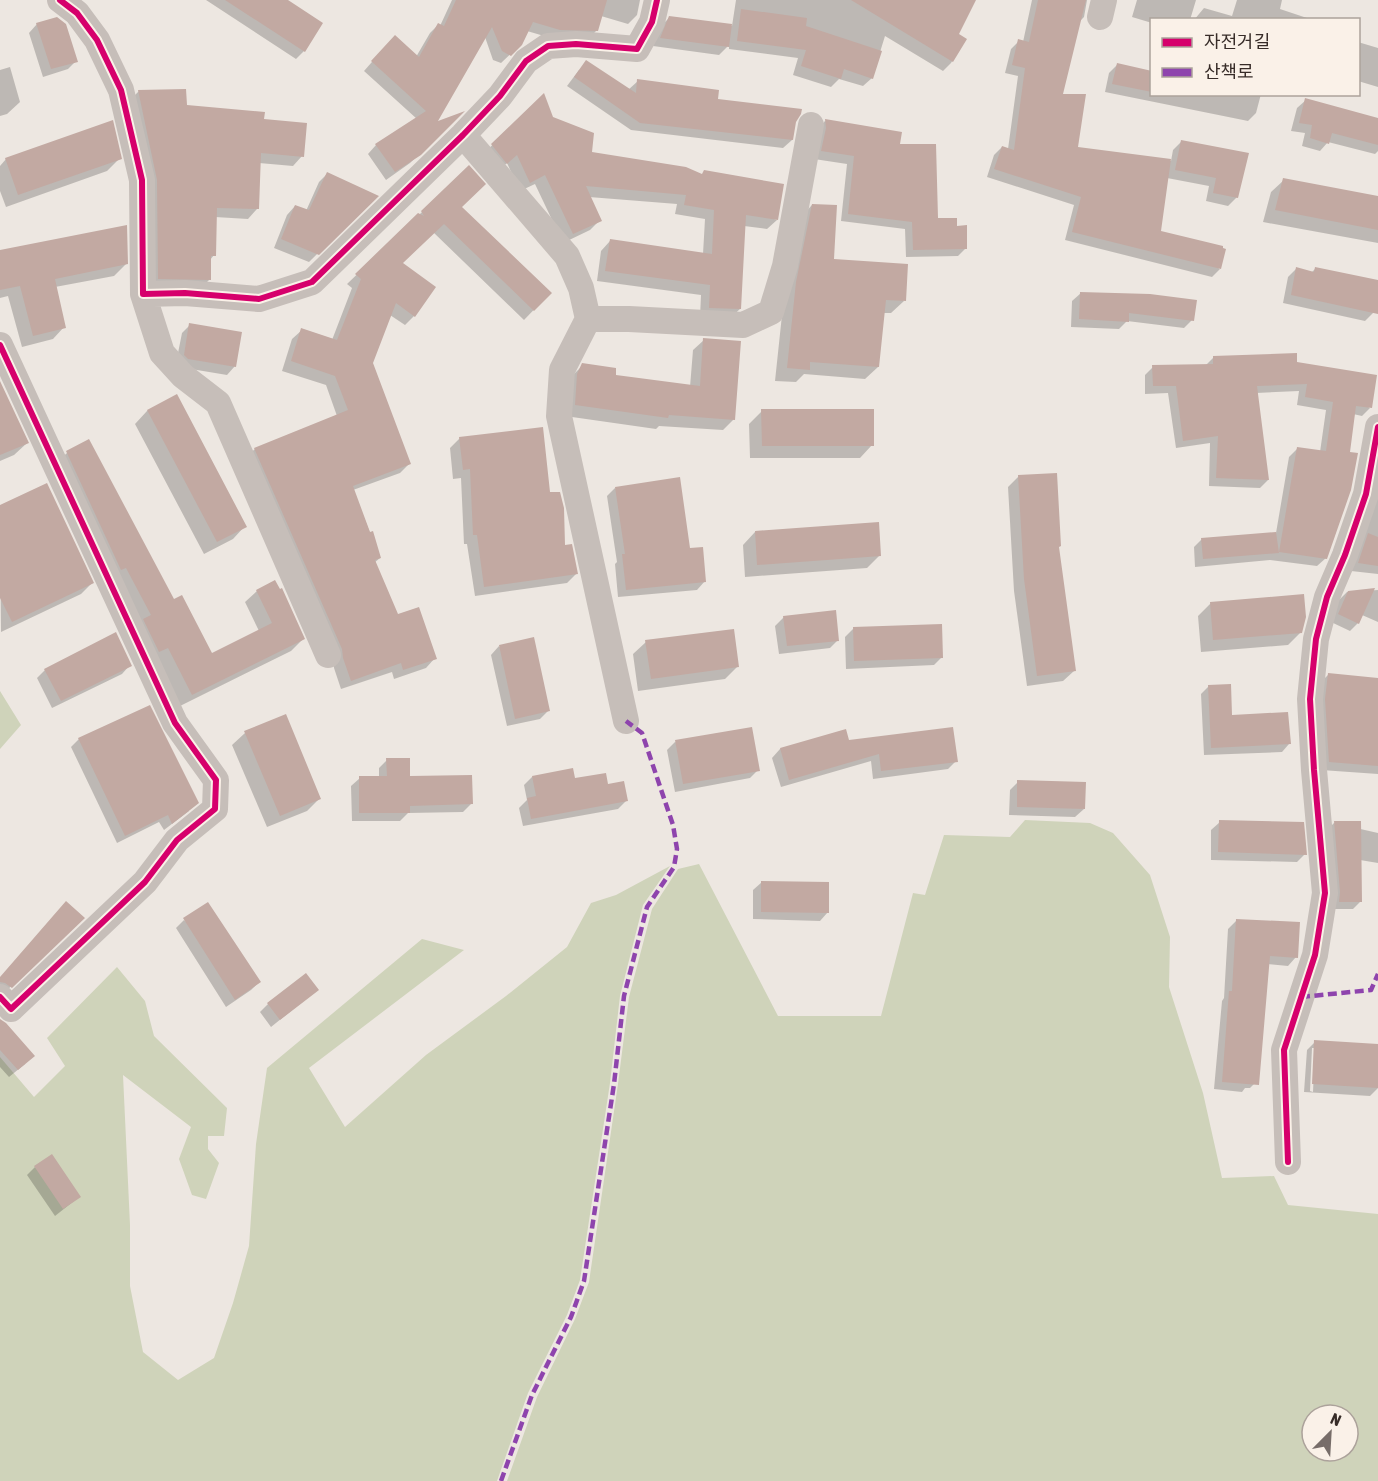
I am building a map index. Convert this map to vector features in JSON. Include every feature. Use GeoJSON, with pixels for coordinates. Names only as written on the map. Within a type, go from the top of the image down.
{"type":"FeatureCollection","features":[{"type":"Feature","properties":{"kind":"street"},"geometry":{"type":"LineString","coordinates":[[60,0],[76,13],[97,40],[121,90],[142,180],[143,294],[162,353],[183,376],[218,403],[328,655]]}},
{"type":"Feature","properties":{"kind":"street"},"geometry":{"type":"LineString","coordinates":[[143,294],[185,293],[259,299],[312,282],[463,135],[500,96],[526,61],[548,45],[576,44],[637,49],[652,22],[657,0]]}},
{"type":"Feature","properties":{"kind":"street"},"geometry":{"type":"LineString","coordinates":[[588,319],[629,318],[743,325],[771,312],[785,266],[811,124]]}},
{"type":"Feature","properties":{"kind":"street"},"geometry":{"type":"LineString","coordinates":[[463,135],[567,256],[581,288],[588,319],[562,370],[559,416],[626,721]]}},
{"type":"Feature","properties":{"kind":"street"},"geometry":{"type":"LineString","coordinates":[[0,345],[175,723],[216,780],[216,808],[177,840],[145,882],[11,1009],[0,997]]}},
{"type":"Feature","properties":{"kind":"street"},"geometry":{"type":"LineString","coordinates":[[1288,1162],[1284,1050],[1315,955],[1325,893],[1310,699],[1316,639],[1327,597],[1345,555],[1366,494],[1378,428]]}},
{"type":"Feature","properties":{"kind":"green space"},"geometry":{"type":"Polygon","coordinates":[[[0,691],[21,725],[0,749],[0,691]]]}},
{"type":"Feature","properties":{"kind":"green space"},"geometry":{"type":"Polygon","coordinates":[[[1025,820],[1090,823],[1113,833],[1150,875],[1170,937],[1169,987],[1203,1093],[1222,1178],[1274,1176],[1288,1205],[1378,1214],[1378,1481],[507,1481],[537,1397],[575,1319],[589,1282],[629,997],[652,909],[678,869],[699,864],[778,1016],[881,1016],[913,893],[925,895],[944,835],[1010,837],[1025,820]]]}},
{"type":"Feature","properties":{"kind":"green space"},"geometry":{"type":"Polygon","coordinates":[[[670,866],[643,905],[620,996],[610,1083],[580,1280],[567,1315],[528,1393],[497,1481],[0,1481],[0,1057],[34,1097],[65,1066],[47,1038],[117,967],[145,1001],[154,1036],[227,1108],[224,1136],[208,1136],[208,1149],[219,1163],[206,1199],[192,1195],[179,1159],[191,1127],[123,1075],[130,1225],[130,1286],[143,1352],[178,1380],[214,1358],[233,1303],[249,1246],[256,1144],[267,1068],[422,939],[464,950],[309,1068],[345,1127],[426,1055],[506,996],[567,947],[591,903],[616,895],[670,866]]]}},
{"type":"Feature","properties":{"kind":"building"},"geometry":{"type":"Polygon","coordinates":[[[225,0],[288,0],[323,23],[305,52],[225,0]]]}},
{"type":"Feature","properties":{"kind":"building"},"geometry":{"type":"Polygon","coordinates":[[[456,0],[607,0],[598,31],[560,30],[533,22],[522,45],[511,56],[502,51],[492,27],[438,121],[465,111],[421,155],[395,172],[375,144],[426,111],[371,61],[395,35],[419,57],[438,23],[444,26],[456,0]]]}},
{"type":"Feature","properties":{"kind":"building"},"geometry":{"type":"Polygon","coordinates":[[[851,0],[976,0],[959,34],[967,39],[953,62],[851,0]]]}},
{"type":"Feature","properties":{"kind":"building"},"geometry":{"type":"Polygon","coordinates":[[[1038,0],[1086,0],[1063,94],[1086,94],[1078,147],[1171,159],[1161,231],[1223,246],[1226,249],[1221,269],[1072,232],[1081,197],[994,169],[1002,146],[1014,150],[1025,68],[1012,65],[1018,39],[1029,42],[1038,0]]]}},
{"type":"Feature","properties":{"kind":"building"},"geometry":{"type":"Polygon","coordinates":[[[741,9],[807,18],[806,26],[882,51],[873,79],[844,69],[841,79],[801,66],[806,50],[737,41],[741,9]]]}},
{"type":"Feature","properties":{"kind":"building"},"geometry":{"type":"Polygon","coordinates":[[[669,16],[732,24],[729,47],[660,38],[669,16]]]}},
{"type":"Feature","properties":{"kind":"building"},"geometry":{"type":"Polygon","coordinates":[[[57,17],[66,24],[78,62],[51,69],[36,23],[57,17]]]}},
{"type":"Feature","properties":{"kind":"building"},"geometry":{"type":"Polygon","coordinates":[[[586,60],[636,93],[637,79],[719,90],[718,99],[802,109],[796,122],[793,140],[640,123],[574,77],[586,60]]]}},
{"type":"Feature","properties":{"kind":"building"},"geometry":{"type":"Polygon","coordinates":[[[1117,63],[1150,71],[1150,92],[1112,84],[1117,63]]]}},
{"type":"Feature","properties":{"kind":"building"},"geometry":{"type":"Polygon","coordinates":[[[186,89],[187,105],[265,112],[264,119],[307,123],[304,157],[261,153],[259,209],[217,208],[216,256],[211,256],[211,280],[158,279],[157,180],[138,90],[186,89]]]}},
{"type":"Feature","properties":{"kind":"building"},"geometry":{"type":"Polygon","coordinates":[[[544,93],[553,117],[594,133],[592,152],[686,167],[702,174],[704,170],[784,184],[778,220],[746,215],[741,309],[709,308],[710,285],[605,271],[610,239],[712,254],[714,210],[684,205],[686,195],[586,186],[602,221],[573,234],[545,175],[530,183],[517,155],[507,164],[491,144],[544,93]]]}},
{"type":"Feature","properties":{"kind":"building"},"geometry":{"type":"Polygon","coordinates":[[[1305,98],[1378,118],[1378,145],[1332,133],[1329,144],[1310,138],[1312,125],[1299,123],[1305,98]]]}},
{"type":"Feature","properties":{"kind":"building"},"geometry":{"type":"Polygon","coordinates":[[[825,119],[902,132],[900,144],[936,144],[938,218],[957,218],[957,226],[967,225],[967,249],[913,250],[912,222],[848,214],[854,156],[821,151],[826,128],[825,119]]]}},
{"type":"Feature","properties":{"kind":"building"},"geometry":{"type":"Polygon","coordinates":[[[113,120],[122,159],[18,195],[5,158],[113,120]]]}},
{"type":"Feature","properties":{"kind":"building"},"geometry":{"type":"Polygon","coordinates":[[[1181,140],[1249,153],[1238,198],[1213,193],[1216,178],[1175,170],[1181,140]]]}},
{"type":"Feature","properties":{"kind":"building"},"geometry":{"type":"Polygon","coordinates":[[[469,165],[486,184],[462,207],[552,293],[534,311],[444,224],[403,263],[436,287],[415,317],[396,303],[373,363],[411,464],[353,486],[370,532],[373,531],[381,558],[375,560],[398,614],[419,607],[437,659],[403,670],[401,663],[351,681],[342,649],[254,448],[348,410],[335,376],[291,361],[301,328],[337,340],[361,279],[355,274],[418,213],[424,216],[421,211],[469,165]]]}},
{"type":"Feature","properties":{"kind":"building"},"geometry":{"type":"Polygon","coordinates":[[[327,172],[379,196],[319,255],[281,239],[295,205],[309,210],[327,172]]]}},
{"type":"Feature","properties":{"kind":"building"},"geometry":{"type":"Polygon","coordinates":[[[1283,178],[1378,196],[1378,230],[1275,210],[1283,178]]]}},
{"type":"Feature","properties":{"kind":"building"},"geometry":{"type":"Polygon","coordinates":[[[812,204],[837,205],[834,259],[908,264],[906,301],[886,300],[879,367],[810,362],[810,370],[787,368],[796,282],[812,204]]]}},
{"type":"Feature","properties":{"kind":"building"},"geometry":{"type":"Polygon","coordinates":[[[127,225],[128,264],[55,279],[66,328],[33,336],[20,286],[0,290],[0,250],[127,225]]]}},
{"type":"Feature","properties":{"kind":"building"},"geometry":{"type":"Polygon","coordinates":[[[1296,267],[1314,272],[1315,267],[1378,280],[1378,314],[1291,295],[1296,267]]]}},
{"type":"Feature","properties":{"kind":"building"},"geometry":{"type":"Polygon","coordinates":[[[1080,292],[1150,294],[1197,300],[1194,321],[1129,313],[1129,322],[1079,319],[1080,292]]]}},
{"type":"Feature","properties":{"kind":"building"},"geometry":{"type":"Polygon","coordinates":[[[189,323],[242,332],[236,367],[188,359],[184,355],[189,323]]]}},
{"type":"Feature","properties":{"kind":"building"},"geometry":{"type":"Polygon","coordinates":[[[703,338],[741,341],[735,420],[669,415],[668,418],[575,405],[577,374],[582,363],[616,368],[616,375],[700,386],[703,338]]]}},
{"type":"Feature","properties":{"kind":"building"},"geometry":{"type":"Polygon","coordinates":[[[1297,353],[1297,362],[1377,375],[1372,408],[1356,406],[1350,452],[1358,453],[1351,490],[1327,559],[1279,552],[1297,447],[1326,451],[1333,402],[1305,397],[1307,384],[1257,386],[1269,480],[1216,478],[1218,436],[1183,441],[1176,386],[1153,386],[1152,365],[1213,364],[1213,356],[1297,353]]]}},
{"type":"Feature","properties":{"kind":"building"},"geometry":{"type":"Polygon","coordinates":[[[0,381],[29,443],[0,455],[0,381]]]}},
{"type":"Feature","properties":{"kind":"building"},"geometry":{"type":"Polygon","coordinates":[[[177,394],[247,527],[217,542],[147,410],[177,394]]]}},
{"type":"Feature","properties":{"kind":"building"},"geometry":{"type":"Polygon","coordinates":[[[761,409],[874,409],[874,446],[762,446],[761,409]]]}},
{"type":"Feature","properties":{"kind":"building"},"geometry":{"type":"Polygon","coordinates":[[[543,427],[550,492],[560,492],[564,508],[565,545],[572,544],[578,574],[484,587],[477,535],[473,535],[470,469],[463,470],[459,437],[543,427]]]}},
{"type":"Feature","properties":{"kind":"building"},"geometry":{"type":"Polygon","coordinates":[[[89,439],[174,599],[182,595],[212,653],[272,623],[256,590],[275,580],[280,589],[282,588],[305,639],[192,695],[168,648],[159,652],[143,619],[151,615],[126,568],[121,570],[66,451],[89,439]]]}},
{"type":"Feature","properties":{"kind":"building"},"geometry":{"type":"Polygon","coordinates":[[[1057,473],[1061,546],[1059,547],[1076,671],[1037,676],[1024,579],[1018,475],[1057,473]]]}},
{"type":"Feature","properties":{"kind":"building"},"geometry":{"type":"Polygon","coordinates":[[[680,477],[690,548],[703,547],[706,582],[626,590],[622,554],[625,554],[615,487],[680,477]]]}},
{"type":"Feature","properties":{"kind":"building"},"geometry":{"type":"Polygon","coordinates":[[[47,483],[94,583],[12,622],[0,598],[0,505],[47,483]]]}},
{"type":"Feature","properties":{"kind":"building"},"geometry":{"type":"Polygon","coordinates":[[[879,522],[881,556],[757,565],[755,531],[879,522]]]}},
{"type":"Feature","properties":{"kind":"building"},"geometry":{"type":"Polygon","coordinates":[[[1276,532],[1279,553],[1203,559],[1201,538],[1276,532]]]}},
{"type":"Feature","properties":{"kind":"building"},"geometry":{"type":"Polygon","coordinates":[[[1368,533],[1378,537],[1378,566],[1358,563],[1368,533]]]}},
{"type":"Feature","properties":{"kind":"building"},"geometry":{"type":"Polygon","coordinates":[[[1375,588],[1359,624],[1338,614],[1348,591],[1375,588]]]}},
{"type":"Feature","properties":{"kind":"building"},"geometry":{"type":"Polygon","coordinates":[[[1304,594],[1306,617],[1302,633],[1213,640],[1210,602],[1304,594]]]}},
{"type":"Feature","properties":{"kind":"building"},"geometry":{"type":"Polygon","coordinates":[[[836,610],[839,641],[787,646],[783,616],[836,610]]]}},
{"type":"Feature","properties":{"kind":"building"},"geometry":{"type":"Polygon","coordinates":[[[942,624],[943,658],[854,661],[853,627],[942,624]]]}},
{"type":"Feature","properties":{"kind":"building"},"geometry":{"type":"Polygon","coordinates":[[[734,629],[739,667],[651,679],[645,640],[734,629]]]}},
{"type":"Feature","properties":{"kind":"building"},"geometry":{"type":"Polygon","coordinates":[[[116,632],[132,666],[61,701],[44,669],[116,632]]]}},
{"type":"Feature","properties":{"kind":"building"},"geometry":{"type":"Polygon","coordinates":[[[534,637],[550,711],[515,719],[499,645],[534,637]]]}},
{"type":"Feature","properties":{"kind":"building"},"geometry":{"type":"Polygon","coordinates":[[[1328,673],[1378,678],[1378,766],[1329,762],[1325,699],[1328,673]]]}},
{"type":"Feature","properties":{"kind":"building"},"geometry":{"type":"Polygon","coordinates":[[[1231,684],[1232,715],[1288,712],[1291,744],[1211,748],[1208,685],[1231,684]]]}},
{"type":"Feature","properties":{"kind":"building"},"geometry":{"type":"Polygon","coordinates":[[[150,705],[199,803],[172,824],[168,815],[125,836],[78,738],[150,705]]]}},
{"type":"Feature","properties":{"kind":"building"},"geometry":{"type":"Polygon","coordinates":[[[286,714],[321,799],[280,816],[244,731],[286,714]]]}},
{"type":"Feature","properties":{"kind":"building"},"geometry":{"type":"Polygon","coordinates":[[[752,727],[760,771],[683,784],[675,740],[752,727]]]}},
{"type":"Feature","properties":{"kind":"building"},"geometry":{"type":"Polygon","coordinates":[[[953,727],[958,762],[881,771],[879,754],[789,780],[780,748],[846,729],[849,740],[953,727]]]}},
{"type":"Feature","properties":{"kind":"building"},"geometry":{"type":"Polygon","coordinates":[[[386,758],[410,758],[410,776],[472,775],[473,804],[410,806],[410,813],[359,813],[359,776],[387,776],[386,758]]]}},
{"type":"Feature","properties":{"kind":"building"},"geometry":{"type":"Polygon","coordinates":[[[573,768],[575,778],[606,773],[608,784],[624,781],[628,801],[531,819],[527,798],[536,796],[532,776],[573,768]]]}},
{"type":"Feature","properties":{"kind":"building"},"geometry":{"type":"Polygon","coordinates":[[[1017,780],[1086,782],[1085,809],[1017,807],[1017,780]]]}},
{"type":"Feature","properties":{"kind":"building"},"geometry":{"type":"Polygon","coordinates":[[[1219,820],[1304,822],[1307,855],[1218,852],[1219,820]]]}},
{"type":"Feature","properties":{"kind":"building"},"geometry":{"type":"Polygon","coordinates":[[[1334,821],[1361,821],[1362,902],[1339,902],[1334,821]]]}},
{"type":"Feature","properties":{"kind":"building"},"geometry":{"type":"Polygon","coordinates":[[[761,881],[829,882],[829,913],[761,912],[761,881]]]}},
{"type":"Feature","properties":{"kind":"building"},"geometry":{"type":"Polygon","coordinates":[[[66,901],[85,918],[12,988],[0,982],[0,977],[66,901]]]}},
{"type":"Feature","properties":{"kind":"building"},"geometry":{"type":"Polygon","coordinates":[[[208,902],[261,982],[235,1000],[183,918],[208,902]]]}},
{"type":"Feature","properties":{"kind":"building"},"geometry":{"type":"Polygon","coordinates":[[[1236,919],[1300,922],[1298,958],[1270,956],[1259,1085],[1222,1082],[1229,991],[1232,991],[1236,919]]]}},
{"type":"Feature","properties":{"kind":"building"},"geometry":{"type":"Polygon","coordinates":[[[306,973],[319,990],[280,1020],[267,1003],[306,973]]]}},
{"type":"Feature","properties":{"kind":"building"},"geometry":{"type":"Polygon","coordinates":[[[0,1019],[35,1056],[18,1070],[0,1050],[0,1019]]]}},
{"type":"Feature","properties":{"kind":"building"},"geometry":{"type":"Polygon","coordinates":[[[1314,1040],[1378,1044],[1378,1088],[1312,1084],[1314,1040]]]}},
{"type":"Feature","properties":{"kind":"building"},"geometry":{"type":"Polygon","coordinates":[[[52,1154],[81,1197],[63,1209],[34,1166],[52,1154]]]}},
{"type":"Feature","properties":{"kind":"marked path"},"geometry":{"type":"LineString","coordinates":[[501,1481],[532,1395],[571,1317],[584,1281],[614,1084],[624,996],[647,907],[674,867],[677,849],[673,825],[642,733],[626,721]]}},
{"type":"Feature","properties":{"kind":"marked path"},"geometry":{"type":"LineString","coordinates":[[1301,997],[1371,990],[1378,974]]}},
{"type":"Feature","properties":{"kind":"cycle path"},"geometry":{"type":"LineString","coordinates":[[60,0],[77,13],[97,40],[121,90],[142,180],[143,294],[185,293],[259,299],[312,282],[463,135],[500,96],[526,61],[548,46],[576,44],[637,49],[652,22],[657,0]]}},
{"type":"Feature","properties":{"kind":"cycle path"},"geometry":{"type":"LineString","coordinates":[[0,345],[175,723],[216,780],[215,809],[177,840],[145,882],[11,1009],[0,997]]}},
{"type":"Feature","properties":{"kind":"cycle path"},"geometry":{"type":"LineString","coordinates":[[1288,1162],[1284,1050],[1315,955],[1325,893],[1310,699],[1316,639],[1327,597],[1345,555],[1366,494],[1378,427]]}}]}
